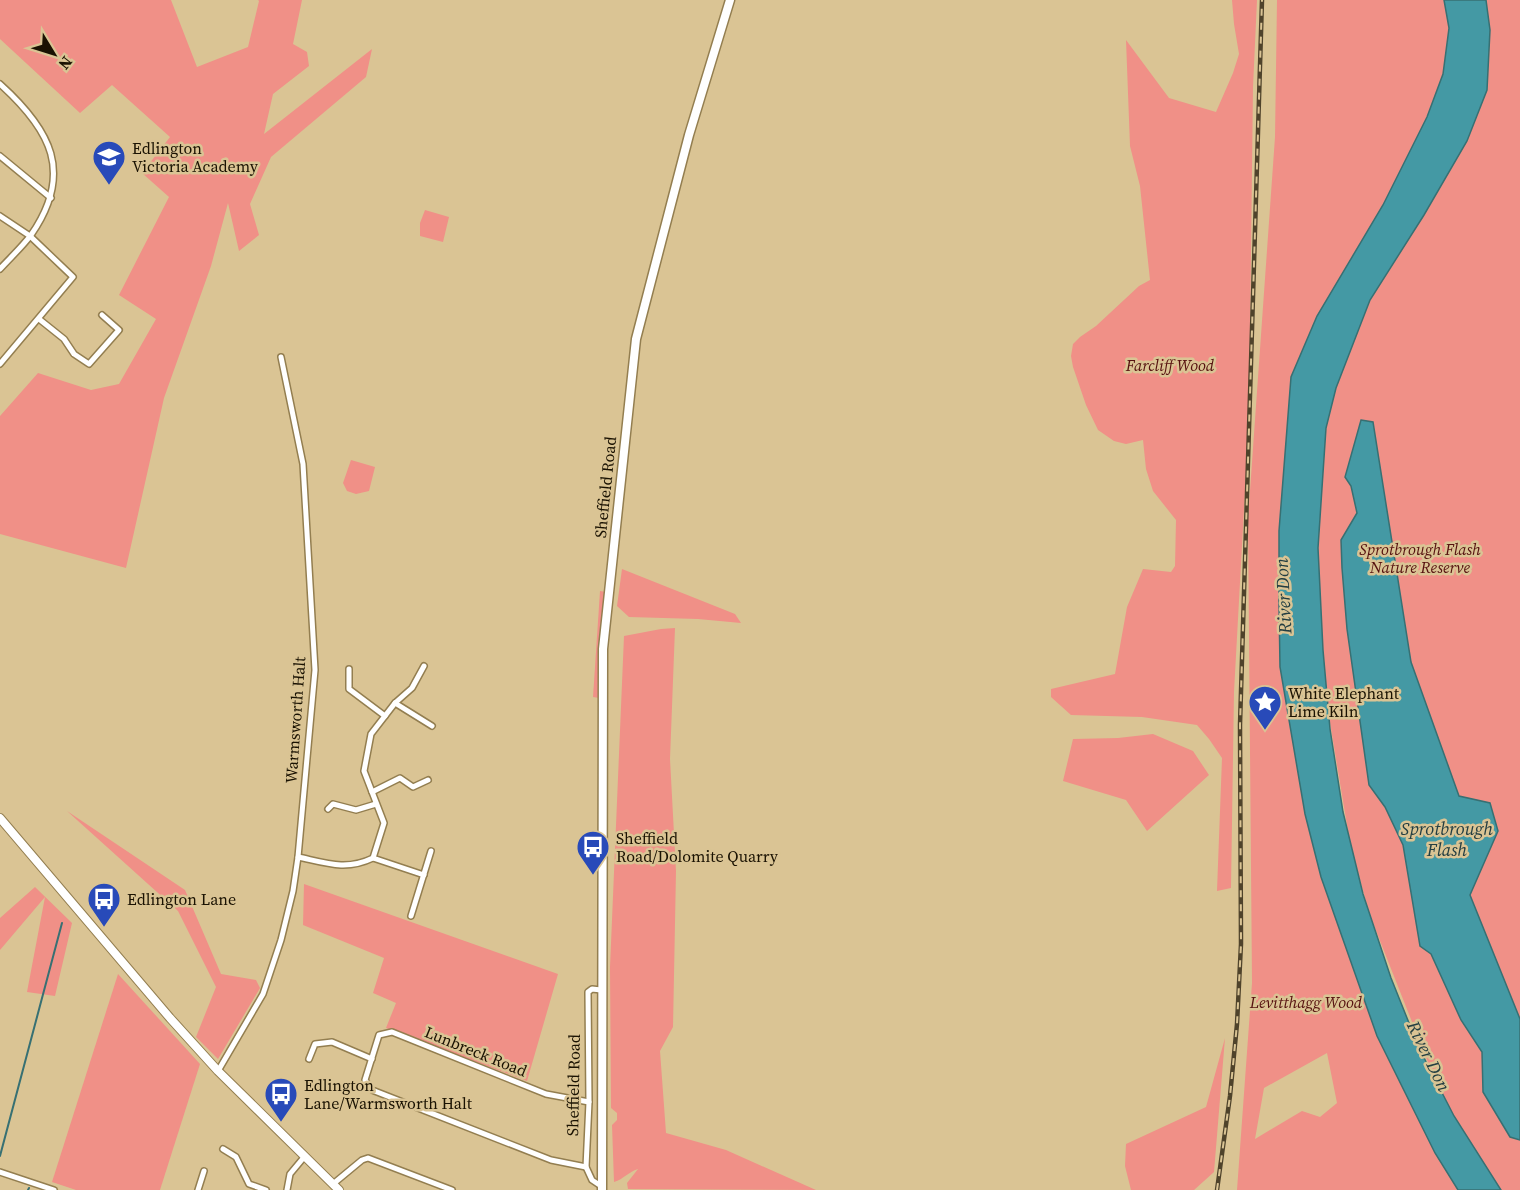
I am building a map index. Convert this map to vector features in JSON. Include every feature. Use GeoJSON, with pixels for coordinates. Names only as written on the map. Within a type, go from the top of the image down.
{"type":"FeatureCollection","features":[{"type":"Feature","properties":{"kind":"main road","name":"Sheffield Road"},"geometry":{"type":"LineString","coordinates":[[602,1188],[603,649],[636,339],[689,135],[730,0]]}},
{"type":"Feature","properties":{"kind":"main road"},"geometry":{"type":"LineString","coordinates":[[0,818],[218,1071],[336,1187]]}},
{"type":"Feature","properties":{"kind":"street"},"geometry":{"type":"LineString","coordinates":[[0,84],[18,100],[45,140],[54,161],[55,181],[51,198],[30,236],[0,269]]}},
{"type":"Feature","properties":{"kind":"street"},"geometry":{"type":"LineString","coordinates":[[0,156],[51,198]]}},
{"type":"Feature","properties":{"kind":"street"},"geometry":{"type":"LineString","coordinates":[[0,216],[30,236],[73,277],[0,364]]}},
{"type":"Feature","properties":{"kind":"street"},"geometry":{"type":"LineString","coordinates":[[39,319],[64,339],[74,354],[89,364],[119,330],[102,315]]}},
{"type":"Feature","properties":{"kind":"street","name":"Warmsworth Halt"},"geometry":{"type":"LineString","coordinates":[[218,1071],[263,994],[281,940],[293,891],[315,670],[303,464],[281,357]]}},
{"type":"Feature","properties":{"kind":"street"},"geometry":{"type":"LineString","coordinates":[[373,858],[384,823],[364,771],[371,734],[395,703],[412,688],[424,666]]}},
{"type":"Feature","properties":{"kind":"street"},"geometry":{"type":"LineString","coordinates":[[349,669],[349,689],[385,716]]}},
{"type":"Feature","properties":{"kind":"street"},"geometry":{"type":"LineString","coordinates":[[395,703],[432,726]]}},
{"type":"Feature","properties":{"kind":"street"},"geometry":{"type":"LineString","coordinates":[[372,792],[400,778],[413,787],[428,780]]}},
{"type":"Feature","properties":{"kind":"street"},"geometry":{"type":"LineString","coordinates":[[328,809],[333,804],[334,795]]}},
{"type":"Feature","properties":{"kind":"street"},"geometry":{"type":"LineString","coordinates":[[333,804],[356,810],[376,804]]}},
{"type":"Feature","properties":{"kind":"street"},"geometry":{"type":"LineString","coordinates":[[411,916],[431,850]]}},
{"type":"Feature","properties":{"kind":"street"},"geometry":{"type":"LineString","coordinates":[[298,857],[339,866],[359,864],[373,858],[424,875]]}},
{"type":"Feature","properties":{"kind":"street","name":"Sheffield Road"},"geometry":{"type":"LineString","coordinates":[[601,990],[591,989],[588,992],[589,1102],[586,1167],[592,1180],[602,1188]]}},
{"type":"Feature","properties":{"kind":"street","name":"Lunbreck Road"},"geometry":{"type":"LineString","coordinates":[[372,1059],[379,1035],[392,1032],[546,1094],[589,1102]]}},
{"type":"Feature","properties":{"kind":"street"},"geometry":{"type":"LineString","coordinates":[[309,1059],[315,1044],[333,1042],[372,1059],[365,1080],[372,1090],[551,1160],[586,1167]]}},
{"type":"Feature","properties":{"kind":"street"},"geometry":{"type":"LineString","coordinates":[[223,1149],[236,1157],[249,1184],[266,1190]]}},
{"type":"Feature","properties":{"kind":"street"},"geometry":{"type":"LineString","coordinates":[[287,1190],[290,1174],[305,1155]]}},
{"type":"Feature","properties":{"kind":"street"},"geometry":{"type":"LineString","coordinates":[[336,1187],[362,1160],[368,1158],[452,1190]]}},
{"type":"Feature","properties":{"kind":"street"},"geometry":{"type":"LineString","coordinates":[[198,1190],[204,1171]]}},
{"type":"Feature","properties":{"kind":"street"},"geometry":{"type":"LineString","coordinates":[[0,1172],[54,1190]]}},
{"type":"Feature","properties":{"kind":"green space"},"geometry":{"type":"Polygon","coordinates":[[[0,0],[171,0],[197,67],[248,47],[258,0],[302,0],[293,44],[307,52],[309,66],[273,94],[264,134],[372,49],[366,77],[271,157],[250,204],[259,235],[239,251],[228,203],[211,266],[164,398],[126,568],[0,534],[0,416],[38,373],[91,390],[119,384],[156,319],[119,295],[169,197],[142,173],[170,137],[112,85],[80,113],[0,39],[0,0]]]}},
{"type":"Feature","properties":{"kind":"green space","name":"Farcliff Wood"},"geometry":{"type":"Polygon","coordinates":[[[1232,0],[1257,0],[1253,87],[1249,418],[1234,692],[1231,888],[1217,891],[1222,758],[1209,739],[1197,725],[1142,717],[1071,715],[1051,697],[1051,689],[1115,674],[1127,607],[1143,569],[1171,572],[1175,566],[1176,520],[1153,491],[1146,469],[1143,440],[1126,444],[1114,441],[1098,430],[1086,405],[1071,356],[1073,344],[1080,337],[1096,326],[1139,286],[1150,280],[1140,186],[1130,146],[1126,40],[1169,98],[1216,112],[1239,54],[1232,0]]]}},
{"type":"Feature","properties":{"kind":"green space","name":"Levitthagg Wood"},"geometry":{"type":"Polygon","coordinates":[[[1277,0],[1444,0],[1449,28],[1443,74],[1427,117],[1383,205],[1317,316],[1291,377],[1279,531],[1280,667],[1305,814],[1321,877],[1435,1153],[1458,1190],[1237,1190],[1252,983],[1248,519],[1275,137],[1277,0]],[[1327,1053],[1264,1088],[1255,1139],[1302,1111],[1320,1117],[1337,1103],[1327,1053]]]}},
{"type":"Feature","properties":{"kind":"green space","name":"Sprotbrough Flash Nature Reserve"},"geometry":{"type":"Polygon","coordinates":[[[1486,0],[1520,0],[1520,1190],[1501,1190],[1454,1116],[1431,1070],[1369,913],[1350,843],[1330,723],[1323,650],[1318,548],[1326,428],[1336,388],[1370,300],[1424,215],[1467,141],[1487,90],[1490,30],[1486,0]]]}},
{"type":"Feature","properties":{"kind":"green space"},"geometry":{"type":"Polygon","coordinates":[[[425,210],[449,217],[443,242],[420,236],[420,223],[425,210]]]}},
{"type":"Feature","properties":{"kind":"green space"},"geometry":{"type":"Polygon","coordinates":[[[351,460],[375,467],[369,491],[356,494],[347,491],[343,483],[351,460]]]}},
{"type":"Feature","properties":{"kind":"green space"},"geometry":{"type":"Polygon","coordinates":[[[622,569],[735,614],[741,623],[629,617],[617,606],[622,569]]]}},
{"type":"Feature","properties":{"kind":"green space"},"geometry":{"type":"Polygon","coordinates":[[[600,591],[606,592],[599,698],[593,697],[600,591]]]}},
{"type":"Feature","properties":{"kind":"green space"},"geometry":{"type":"Polygon","coordinates":[[[675,628],[670,759],[676,871],[673,1027],[660,1051],[666,1133],[726,1150],[816,1190],[628,1189],[627,1183],[638,1169],[614,1182],[612,1125],[617,1120],[617,1113],[611,1108],[610,967],[624,636],[675,628]]]}},
{"type":"Feature","properties":{"kind":"green space"},"geometry":{"type":"Polygon","coordinates":[[[1153,734],[1193,751],[1209,775],[1147,831],[1126,800],[1063,781],[1073,739],[1118,738],[1153,734]]]}},
{"type":"Feature","properties":{"kind":"green space"},"geometry":{"type":"Polygon","coordinates":[[[67,811],[185,890],[221,974],[256,980],[260,988],[218,1059],[196,1037],[216,987],[178,911],[67,811]]]}},
{"type":"Feature","properties":{"kind":"green space"},"geometry":{"type":"Polygon","coordinates":[[[304,884],[558,974],[527,1081],[386,1028],[396,1003],[373,993],[384,958],[303,925],[304,884]]]}},
{"type":"Feature","properties":{"kind":"green space"},"geometry":{"type":"Polygon","coordinates":[[[35,887],[72,923],[55,996],[27,992],[45,897],[0,950],[0,918],[35,887]]]}},
{"type":"Feature","properties":{"kind":"green space"},"geometry":{"type":"Polygon","coordinates":[[[118,974],[200,1064],[160,1190],[76,1190],[52,1182],[118,974]]]}},
{"type":"Feature","properties":{"kind":"green space"},"geometry":{"type":"Polygon","coordinates":[[[1225,1038],[1214,1172],[1194,1190],[1131,1190],[1125,1166],[1126,1144],[1206,1107],[1225,1038]]]}},
{"type":"Feature","properties":{"kind":"water","name":"River Don"},"geometry":{"type":"Polygon","coordinates":[[[1444,0],[1486,0],[1490,30],[1487,90],[1467,141],[1424,215],[1370,300],[1336,388],[1326,428],[1318,548],[1330,729],[1343,812],[1363,894],[1391,978],[1419,1048],[1454,1116],[1501,1190],[1458,1190],[1435,1153],[1377,1036],[1321,877],[1305,814],[1280,667],[1279,531],[1291,377],[1317,316],[1383,205],[1427,117],[1443,74],[1449,28],[1444,0]]]}},
{"type":"Feature","properties":{"kind":"water","name":"Sprotbrough Flash"},"geometry":{"type":"Polygon","coordinates":[[[1361,420],[1373,422],[1411,662],[1459,796],[1490,803],[1498,831],[1470,895],[1520,1019],[1520,1140],[1510,1137],[1483,1092],[1482,1052],[1461,1020],[1431,954],[1420,946],[1403,845],[1385,807],[1369,785],[1347,629],[1341,540],[1357,513],[1351,486],[1345,477],[1361,420]]]}},
{"type":"Feature","properties":{"kind":"waterway"},"geometry":{"type":"LineString","coordinates":[[0,1156],[62,923]]}},
{"type":"Feature","properties":{"kind":"railway"},"geometry":{"type":"LineString","coordinates":[[1217,1190],[1230,1096],[1241,944],[1240,725],[1262,0]]}},
{"type":"Feature","properties":{"kind":"place","name":"Edlington Victoria Academy"},"geometry":{"type":"Point","coordinates":[109,186]}},
{"type":"Feature","properties":{"kind":"place","name":"White Elephant Lime Kiln"},"geometry":{"type":"Point","coordinates":[1265,731]}},
{"type":"Feature","properties":{"kind":"place","name":"Sheffield Road/Dolomite Quarry"},"geometry":{"type":"Point","coordinates":[593,876]}},
{"type":"Feature","properties":{"kind":"place","name":"Edlington Lane"},"geometry":{"type":"Point","coordinates":[104,928]}},
{"type":"Feature","properties":{"kind":"place","name":"Edlington Lane/Warmsworth Halt"},"geometry":{"type":"Point","coordinates":[281,1123]}}]}
